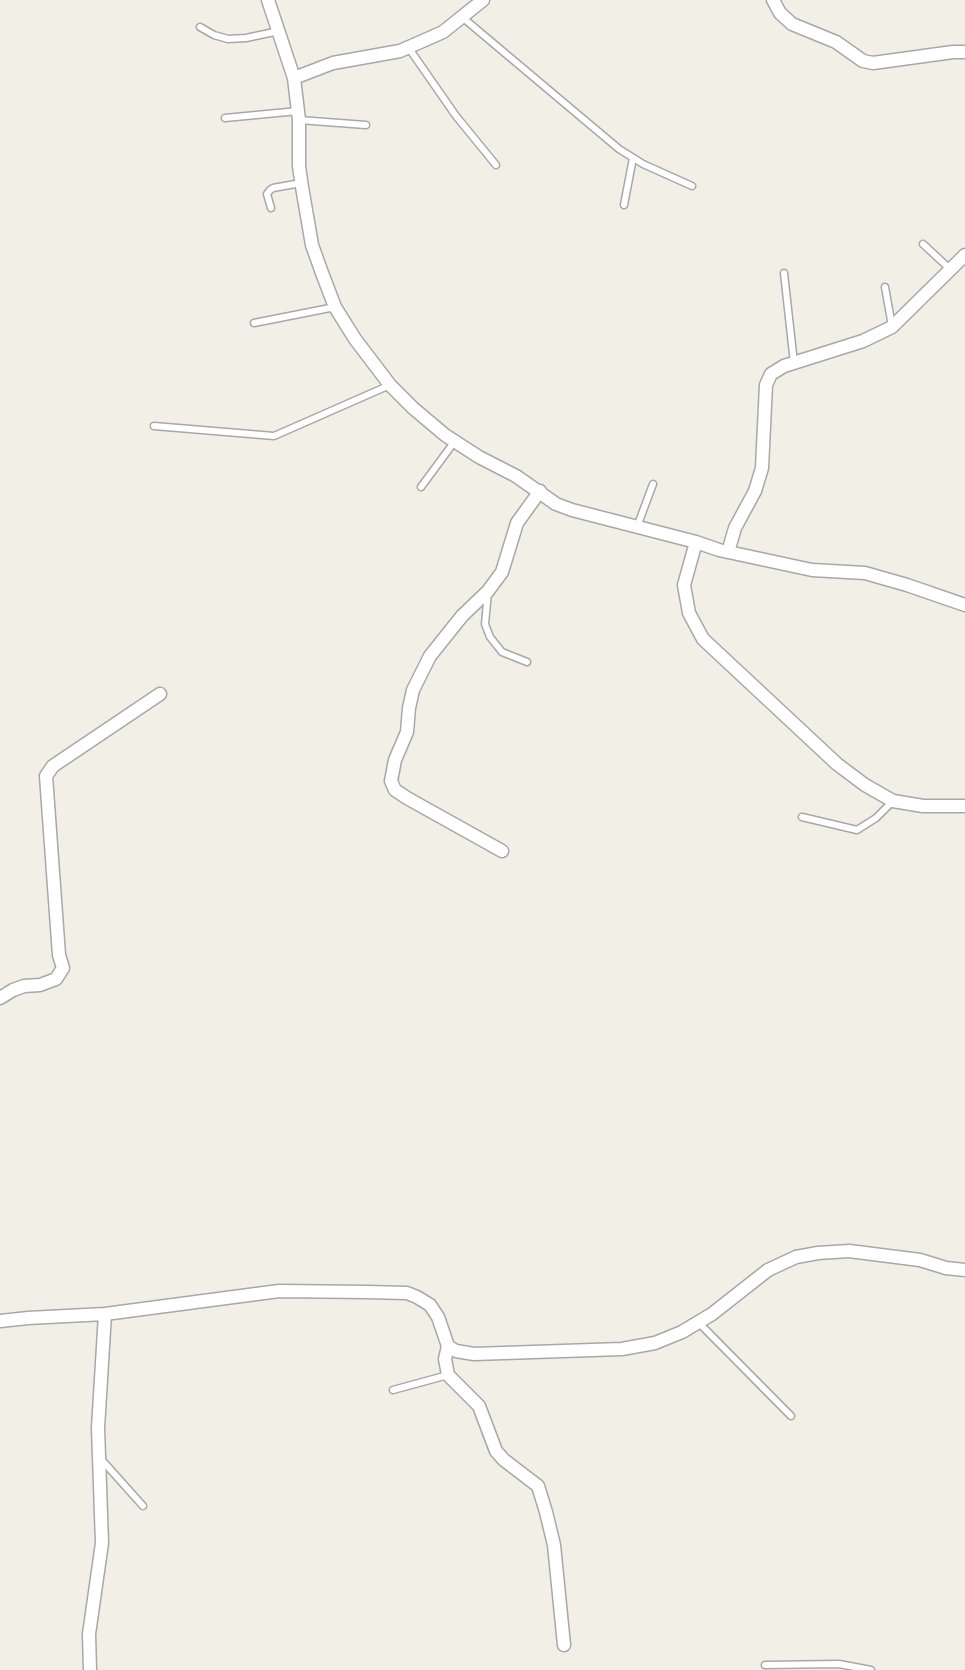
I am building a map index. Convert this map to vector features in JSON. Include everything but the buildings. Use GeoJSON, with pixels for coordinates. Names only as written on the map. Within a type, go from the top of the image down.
{"type":"FeatureCollection","features":[{"type":"Feature","properties":{"kind":"street"},"geometry":{"type":"LineString","coordinates":[[268,0],[294,78],[299,116],[299,166],[312,245],[335,308],[355,340],[390,385],[413,408],[479,457],[516,476],[556,504],[572,510],[728,552],[812,570],[865,574],[907,585],[965,605]]}},
{"type":"Feature","properties":{"kind":"street"},"geometry":{"type":"LineString","coordinates":[[294,78],[333,63],[408,47],[443,32],[483,0]]}},
{"type":"Feature","properties":{"kind":"street"},"geometry":{"type":"LineString","coordinates":[[773,0],[780,13],[792,24],[836,42],[853,55],[872,64],[953,52],[965,52]]}},
{"type":"Feature","properties":{"kind":"street"},"geometry":{"type":"LineString","coordinates":[[728,552],[735,528],[754,491],[762,468],[766,385],[771,374],[784,366],[863,342],[892,327],[965,255]]}},
{"type":"Feature","properties":{"kind":"street"},"geometry":{"type":"LineString","coordinates":[[502,851],[407,798],[395,790],[392,781],[395,760],[407,732],[413,690],[430,656],[462,616],[488,591],[502,572],[517,523],[540,491]]}},
{"type":"Feature","properties":{"kind":"street"},"geometry":{"type":"LineString","coordinates":[[696,542],[684,585],[689,613],[703,638],[837,764],[865,785],[893,801],[923,806],[965,806]]}},
{"type":"Feature","properties":{"kind":"street"},"geometry":{"type":"LineString","coordinates":[[0,998],[24,986],[40,985],[56,979],[63,968],[59,955],[46,776],[53,766],[160,694]]}},
{"type":"Feature","properties":{"kind":"street"},"geometry":{"type":"LineString","coordinates":[[448,1346],[456,1351],[474,1354],[622,1349],[655,1343],[682,1332],[712,1314],[768,1270],[796,1257],[818,1253],[849,1251],[912,1259],[946,1268],[965,1270]]}},
{"type":"Feature","properties":{"kind":"street"},"geometry":{"type":"LineString","coordinates":[[0,1321],[105,1314],[279,1291],[407,1294],[417,1297],[430,1305],[438,1317],[448,1346],[445,1359],[448,1376],[479,1406],[496,1451],[504,1460],[538,1486],[554,1545],[564,1645]]}},
{"type":"Feature","properties":{"kind":"street"},"geometry":{"type":"LineString","coordinates":[[90,1670],[89,1634],[102,1543],[98,1428],[105,1314]]}},
{"type":"Feature","properties":{"kind":"lane"},"geometry":{"type":"LineString","coordinates":[[462,17],[619,148],[643,164],[692,186]]}},
{"type":"Feature","properties":{"kind":"lane"},"geometry":{"type":"LineString","coordinates":[[200,27],[214,35],[228,39],[246,38],[279,31]]}},
{"type":"Feature","properties":{"kind":"lane"},"geometry":{"type":"LineString","coordinates":[[408,47],[456,116],[496,165]]}},
{"type":"Feature","properties":{"kind":"lane"},"geometry":{"type":"LineString","coordinates":[[225,118],[299,116],[366,125]]}},
{"type":"Feature","properties":{"kind":"lane"},"geometry":{"type":"LineString","coordinates":[[624,205],[633,158]]}},
{"type":"Feature","properties":{"kind":"lane"},"geometry":{"type":"LineString","coordinates":[[271,208],[268,194],[270,190],[301,183]]}},
{"type":"Feature","properties":{"kind":"lane"},"geometry":{"type":"LineString","coordinates":[[923,244],[950,269]]}},
{"type":"Feature","properties":{"kind":"lane"},"geometry":{"type":"LineString","coordinates":[[784,273],[794,363]]}},
{"type":"Feature","properties":{"kind":"lane"},"geometry":{"type":"LineString","coordinates":[[885,287],[892,327]]}},
{"type":"Feature","properties":{"kind":"lane"},"geometry":{"type":"LineString","coordinates":[[254,323],[335,308]]}},
{"type":"Feature","properties":{"kind":"lane"},"geometry":{"type":"LineString","coordinates":[[154,426],[274,436],[390,385]]}},
{"type":"Feature","properties":{"kind":"lane"},"geometry":{"type":"LineString","coordinates":[[422,487],[455,441]]}},
{"type":"Feature","properties":{"kind":"lane"},"geometry":{"type":"LineString","coordinates":[[637,527],[653,484]]}},
{"type":"Feature","properties":{"kind":"lane"},"geometry":{"type":"LineString","coordinates":[[488,591],[486,624],[490,637],[502,652],[526,662]]}},
{"type":"Feature","properties":{"kind":"lane"},"geometry":{"type":"LineString","coordinates":[[802,817],[857,830],[876,818],[893,801]]}},
{"type":"Feature","properties":{"kind":"lane"},"geometry":{"type":"LineString","coordinates":[[698,1322],[791,1416]]}},
{"type":"Feature","properties":{"kind":"lane"},"geometry":{"type":"LineString","coordinates":[[393,1390],[448,1376]]}},
{"type":"Feature","properties":{"kind":"lane"},"geometry":{"type":"LineString","coordinates":[[98,1456],[143,1506]]}},
{"type":"Feature","properties":{"kind":"lane"},"geometry":{"type":"LineString","coordinates":[[765,1665],[839,1664],[870,1670]]}}]}
